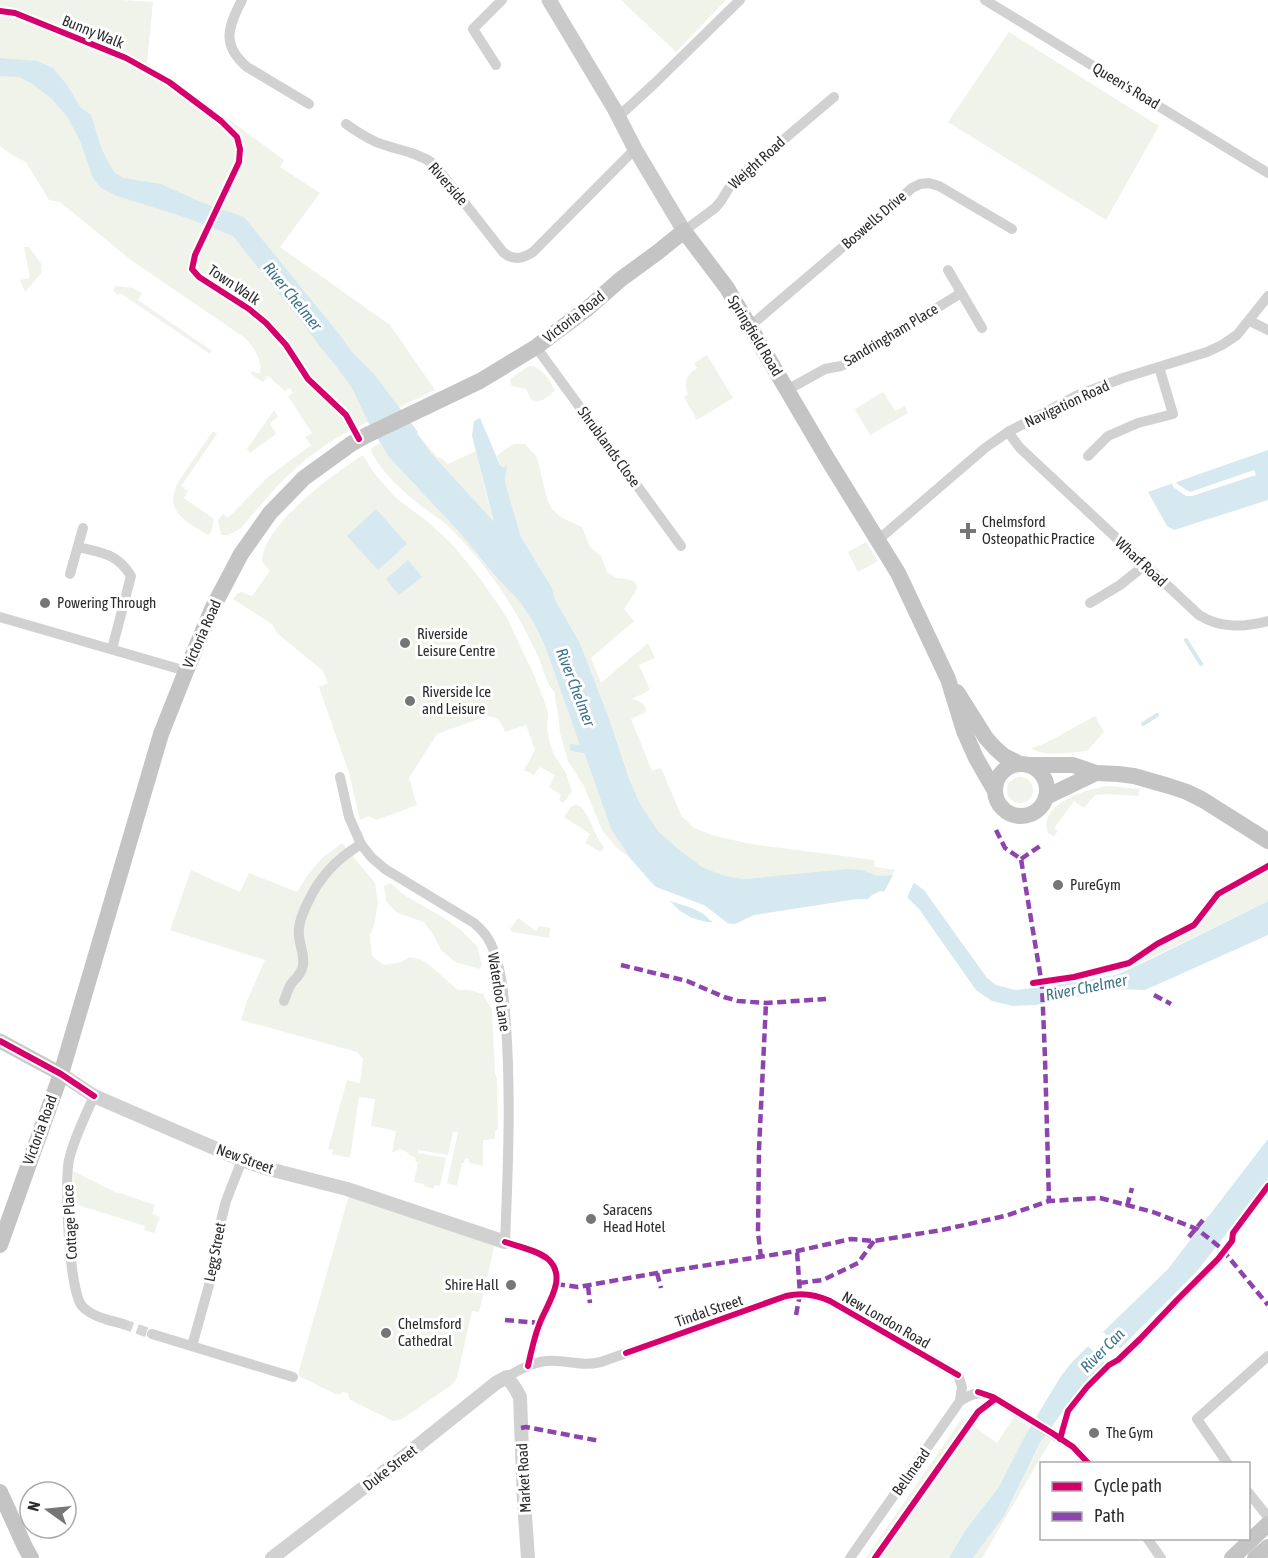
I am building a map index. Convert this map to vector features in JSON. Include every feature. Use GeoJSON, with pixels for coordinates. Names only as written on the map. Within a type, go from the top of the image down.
{"type":"FeatureCollection","features":[{"type":"Feature","properties":{"kind":"main road","name":"Springfield Road"},"geometry":{"type":"LineString","coordinates":[[549,0],[619,116],[635,149],[684,231],[727,288],[898,573],[948,679],[964,731],[976,758],[995,791]]}},
{"type":"Feature","properties":{"kind":"main road","name":"Victoria Road"},"geometry":{"type":"LineString","coordinates":[[0,1245],[61,1074],[161,734],[213,607],[241,554],[270,513],[304,478],[365,436],[480,381],[536,347],[684,231]]}},
{"type":"Feature","properties":{"kind":"main road","name":"Springfield Road"},"geometry":{"type":"LineString","coordinates":[[948,679],[995,748],[1004,756],[1024,764]]}},
{"type":"Feature","properties":{"kind":"main road"},"geometry":{"type":"LineString","coordinates":[[1024,764],[1035,768],[1041,774],[1045,781],[1046,797],[1037,810],[1022,816],[1014,815],[1006,812],[996,799],[996,783],[1004,770],[1024,764],[1073,765],[1099,773],[1134,776],[1187,792],[1268,841]]}},
{"type":"Feature","properties":{"kind":"main road"},"geometry":{"type":"LineString","coordinates":[[1046,797],[1099,773]]}},
{"type":"Feature","properties":{"kind":"main road","name":"New Street"},"geometry":{"type":"LineString","coordinates":[[0,1041],[61,1074]]}},
{"type":"Feature","properties":{"kind":"main road"},"geometry":{"type":"LineString","coordinates":[[0,1492],[32,1558]]}},
{"type":"Feature","properties":{"kind":"main road"},"geometry":{"type":"LineString","coordinates":[[1232,1558],[1268,1524]]}},
{"type":"Feature","properties":{"kind":"main road"},"geometry":{"type":"LineString","coordinates":[[1255,1558],[1268,1547]]}},
{"type":"Feature","properties":{"kind":"street"},"geometry":{"type":"LineString","coordinates":[[242,0],[229,29],[228,41],[233,52],[247,67],[309,104]]}},
{"type":"Feature","properties":{"kind":"street"},"geometry":{"type":"LineString","coordinates":[[496,66],[473,29],[502,0]]}},
{"type":"Feature","properties":{"kind":"street"},"geometry":{"type":"LineString","coordinates":[[619,116],[740,0]]}},
{"type":"Feature","properties":{"kind":"street","name":"Queen's Road"},"geometry":{"type":"LineString","coordinates":[[984,0],[1268,173]]}},
{"type":"Feature","properties":{"kind":"street","name":"Weight Road"},"geometry":{"type":"LineString","coordinates":[[684,231],[715,208],[732,183],[834,97]]}},
{"type":"Feature","properties":{"kind":"street","name":"Riverside"},"geometry":{"type":"LineString","coordinates":[[346,124],[377,142],[424,156],[434,164],[509,258],[524,257],[533,252],[635,149]]}},
{"type":"Feature","properties":{"kind":"street","name":"Boswells Drive"},"geometry":{"type":"LineString","coordinates":[[749,327],[900,197],[920,183],[939,186],[1012,229]]}},
{"type":"Feature","properties":{"kind":"street"},"geometry":{"type":"LineString","coordinates":[[948,270],[982,328]]}},
{"type":"Feature","properties":{"kind":"street","name":"Sandringham Place"},"geometry":{"type":"LineString","coordinates":[[787,390],[825,369],[848,363],[961,293]]}},
{"type":"Feature","properties":{"kind":"street","name":"Navigation Road"},"geometry":{"type":"LineString","coordinates":[[878,540],[985,448],[1008,432],[1077,395],[1222,345],[1237,335],[1268,296]]}},
{"type":"Feature","properties":{"kind":"street"},"geometry":{"type":"LineString","coordinates":[[1250,321],[1268,330]]}},
{"type":"Feature","properties":{"kind":"street","name":"Shrublands Close"},"geometry":{"type":"LineString","coordinates":[[536,347],[681,546]]}},
{"type":"Feature","properties":{"kind":"street"},"geometry":{"type":"LineString","coordinates":[[1088,456],[1108,436],[1138,423],[1173,414],[1159,367]]}},
{"type":"Feature","properties":{"kind":"street","name":"Wharf Road"},"geometry":{"type":"LineString","coordinates":[[1008,432],[1020,448],[1199,615],[1208,621],[1234,627],[1268,621]]}},
{"type":"Feature","properties":{"kind":"street"},"geometry":{"type":"LineString","coordinates":[[70,574],[83,528]]}},
{"type":"Feature","properties":{"kind":"street"},"geometry":{"type":"LineString","coordinates":[[78,547],[111,556],[124,565],[131,576],[112,649]]}},
{"type":"Feature","properties":{"kind":"street"},"geometry":{"type":"LineString","coordinates":[[1090,603],[1120,585],[1145,565]]}},
{"type":"Feature","properties":{"kind":"street"},"geometry":{"type":"LineString","coordinates":[[0,617],[186,671]]}},
{"type":"Feature","properties":{"kind":"street","name":"Waterloo Lane"},"geometry":{"type":"LineString","coordinates":[[340,777],[349,817],[361,844],[371,857],[385,869],[474,923],[484,932],[495,953],[505,1010],[508,1054],[509,1106],[505,1242]]}},
{"type":"Feature","properties":{"kind":"street"},"geometry":{"type":"LineString","coordinates":[[284,1002],[303,965],[298,937],[299,928],[312,893],[332,866],[361,844]]}},
{"type":"Feature","properties":{"kind":"street","name":"New Street"},"geometry":{"type":"LineString","coordinates":[[61,1074],[94,1096],[242,1160],[347,1189],[505,1242]]}},
{"type":"Feature","properties":{"kind":"street","name":"Cottage Place"},"geometry":{"type":"LineString","coordinates":[[94,1096],[81,1124],[68,1168],[67,1219],[75,1291],[80,1304],[88,1312],[123,1324]]}},
{"type":"Feature","properties":{"kind":"street","name":"Legg Street"},"geometry":{"type":"LineString","coordinates":[[192,1346],[213,1272],[222,1217],[242,1160]]}},
{"type":"Feature","properties":{"kind":"street","name":"Tindal Street"},"geometry":{"type":"LineString","coordinates":[[507,1377],[528,1365],[548,1361],[583,1365],[601,1362],[800,1293]]}},
{"type":"Feature","properties":{"kind":"street","name":"New London Road"},"geometry":{"type":"LineString","coordinates":[[800,1293],[815,1295],[830,1301],[958,1374],[962,1387],[960,1401]]}},
{"type":"Feature","properties":{"kind":"street"},"geometry":{"type":"LineString","coordinates":[[152,1334],[293,1377]]}},
{"type":"Feature","properties":{"kind":"street"},"geometry":{"type":"LineString","coordinates":[[1227,1462],[1197,1419],[1268,1356]]}},
{"type":"Feature","properties":{"kind":"street","name":"Market Road"},"geometry":{"type":"LineString","coordinates":[[507,1377],[520,1397],[528,1558]]}},
{"type":"Feature","properties":{"kind":"street","name":"Duke Street"},"geometry":{"type":"LineString","coordinates":[[272,1558],[493,1385],[507,1377]]}},
{"type":"Feature","properties":{"kind":"street","name":"Bellmead"},"geometry":{"type":"LineString","coordinates":[[850,1558],[960,1401],[968,1396],[978,1392],[993,1397],[1072,1446],[1087,1462]]}},
{"type":"Feature","properties":{"kind":"street"},"geometry":{"type":"LineString","coordinates":[[1250,1494],[1268,1517]]}},
{"type":"Feature","properties":{"kind":"street"},"geometry":{"type":"LineString","coordinates":[[1149,1540],[1161,1558]]}},
{"type":"Feature","properties":{"kind":"shaded area"},"geometry":{"type":"Polygon","coordinates":[[[0,0],[153,2],[147,63],[284,160],[280,167],[320,193],[280,247],[390,325],[435,390],[327,444],[306,459],[279,484],[240,529],[228,535],[221,535],[218,520],[223,514],[228,518],[268,477],[311,445],[305,437],[312,433],[288,396],[293,393],[290,388],[285,391],[268,376],[263,382],[251,374],[251,371],[260,374],[260,364],[255,350],[245,338],[131,260],[60,202],[49,200],[26,162],[0,146],[0,0]]]}},
{"type":"Feature","properties":{"kind":"shaded area"},"geometry":{"type":"Polygon","coordinates":[[[621,0],[726,0],[676,52],[621,0]]]}},
{"type":"Feature","properties":{"kind":"shaded area"},"geometry":{"type":"Polygon","coordinates":[[[1009,32],[1159,126],[1106,220],[948,122],[1009,32]]]}},
{"type":"Feature","properties":{"kind":"shaded area"},"geometry":{"type":"Polygon","coordinates":[[[24,247],[29,247],[42,265],[42,272],[25,292],[20,280],[30,278],[24,247]]]}},
{"type":"Feature","properties":{"kind":"shaded area"},"geometry":{"type":"Polygon","coordinates":[[[116,286],[133,288],[142,293],[138,300],[212,351],[210,354],[120,293],[118,295],[113,290],[116,286]]]}},
{"type":"Feature","properties":{"kind":"shaded area"},"geometry":{"type":"Polygon","coordinates":[[[707,355],[733,398],[697,420],[684,397],[688,394],[686,383],[688,376],[697,368],[694,363],[707,355]]]}},
{"type":"Feature","properties":{"kind":"shaded area"},"geometry":{"type":"Polygon","coordinates":[[[529,366],[538,368],[555,390],[541,401],[534,401],[526,389],[512,386],[510,382],[511,378],[529,366]]]}},
{"type":"Feature","properties":{"kind":"shaded area"},"geometry":{"type":"Polygon","coordinates":[[[883,392],[895,411],[905,406],[908,413],[870,435],[855,409],[883,392]]]}},
{"type":"Feature","properties":{"kind":"shaded area"},"geometry":{"type":"Polygon","coordinates":[[[274,410],[278,417],[270,423],[276,434],[250,453],[247,449],[274,410]]]}},
{"type":"Feature","properties":{"kind":"shaded area"},"geometry":{"type":"Polygon","coordinates":[[[213,431],[217,434],[181,486],[188,491],[184,498],[214,519],[208,535],[185,520],[175,508],[173,501],[179,481],[213,431]]]}},
{"type":"Feature","properties":{"kind":"shaded area"},"geometry":{"type":"Polygon","coordinates":[[[422,439],[437,457],[448,464],[476,451],[495,524],[431,453],[422,439]]]}},
{"type":"Feature","properties":{"kind":"shaded area"},"geometry":{"type":"Polygon","coordinates":[[[380,443],[388,456],[520,602],[535,625],[545,646],[611,829],[631,859],[616,847],[602,830],[584,786],[568,761],[560,733],[555,693],[549,685],[538,656],[514,610],[492,576],[460,538],[404,491],[382,468],[371,451],[380,443]]]}},
{"type":"Feature","properties":{"kind":"shaded area"},"geometry":{"type":"Polygon","coordinates":[[[514,444],[525,444],[537,457],[547,499],[552,509],[562,518],[582,527],[590,547],[601,556],[607,572],[617,578],[635,582],[637,587],[635,593],[624,609],[634,621],[591,658],[601,683],[648,643],[655,658],[639,665],[650,690],[632,699],[643,704],[646,712],[631,719],[652,771],[661,768],[681,815],[694,828],[715,836],[751,844],[874,860],[875,867],[895,870],[892,875],[877,876],[862,870],[745,879],[725,876],[702,867],[658,831],[639,802],[631,783],[580,643],[555,600],[552,588],[521,537],[506,486],[506,467],[501,466],[497,456],[514,444]]]}},
{"type":"Feature","properties":{"kind":"shaded area","name":"Riverside Leisure Centre"},"geometry":{"type":"Polygon","coordinates":[[[363,455],[374,473],[396,498],[452,544],[479,577],[506,616],[545,703],[550,744],[554,755],[566,773],[572,792],[563,803],[559,800],[561,795],[549,787],[555,775],[540,767],[534,775],[524,770],[535,750],[526,725],[505,732],[499,721],[487,716],[437,734],[409,778],[417,805],[376,820],[369,816],[360,820],[349,773],[319,687],[328,683],[323,671],[277,633],[272,624],[233,599],[241,592],[252,596],[270,571],[262,562],[265,548],[274,532],[287,517],[319,487],[363,455]]]}},
{"type":"Feature","properties":{"kind":"shaded area"},"geometry":{"type":"Polygon","coordinates":[[[866,542],[878,561],[858,572],[848,552],[866,542]]]}},
{"type":"Feature","properties":{"kind":"shaded area"},"geometry":{"type":"Polygon","coordinates":[[[1095,716],[1104,732],[1087,751],[1051,754],[1031,748],[1046,743],[1095,716]]]}},
{"type":"Feature","properties":{"kind":"shaded area"},"geometry":{"type":"Polygon","coordinates":[[[1020,777],[1029,781],[1033,790],[1029,799],[1020,803],[1011,799],[1007,790],[1011,781],[1020,777]]]}},
{"type":"Feature","properties":{"kind":"shaded area"},"geometry":{"type":"Polygon","coordinates":[[[1109,786],[1140,789],[1138,796],[1095,795],[1084,808],[1074,801],[1054,828],[1058,831],[1054,836],[1048,833],[1047,823],[1050,814],[1066,799],[1089,790],[1109,786]]]}},
{"type":"Feature","properties":{"kind":"shaded area"},"geometry":{"type":"Polygon","coordinates":[[[577,805],[585,812],[604,847],[601,852],[585,843],[590,834],[564,817],[572,806],[577,805]]]}},
{"type":"Feature","properties":{"kind":"shaded area"},"geometry":{"type":"Polygon","coordinates":[[[342,843],[375,883],[378,903],[370,935],[372,956],[384,965],[401,962],[410,957],[419,959],[458,990],[483,994],[492,1010],[498,1129],[495,1131],[495,1139],[483,1140],[483,1166],[469,1163],[469,1159],[465,1158],[457,1186],[447,1183],[458,1132],[453,1132],[448,1155],[418,1150],[418,1153],[446,1158],[440,1186],[435,1185],[433,1189],[424,1186],[424,1184],[414,1182],[418,1162],[415,1161],[416,1158],[400,1149],[392,1153],[396,1131],[371,1126],[375,1099],[359,1097],[350,1158],[332,1154],[333,1150],[328,1149],[347,1080],[360,1083],[363,1059],[357,1052],[241,1020],[265,960],[170,930],[191,870],[240,892],[249,873],[297,892],[322,858],[342,843]]]}},
{"type":"Feature","properties":{"kind":"shaded area"},"geometry":{"type":"Polygon","coordinates":[[[1268,868],[1268,901],[1128,969],[1159,948],[1196,929],[1226,892],[1268,868]]]}},
{"type":"Feature","properties":{"kind":"shaded area"},"geometry":{"type":"Polygon","coordinates":[[[390,883],[404,895],[461,930],[477,946],[482,965],[480,969],[455,962],[441,950],[424,922],[397,913],[386,901],[384,886],[390,883]]]}},
{"type":"Feature","properties":{"kind":"shaded area"},"geometry":{"type":"Polygon","coordinates":[[[518,918],[536,931],[539,926],[550,928],[549,938],[512,932],[510,929],[518,918]]]}},
{"type":"Feature","properties":{"kind":"shaded area"},"geometry":{"type":"Polygon","coordinates":[[[73,1171],[119,1194],[155,1205],[152,1214],[160,1217],[154,1233],[144,1230],[145,1226],[75,1204],[73,1171]]]}},
{"type":"Feature","properties":{"kind":"shaded area"},"geometry":{"type":"Polygon","coordinates":[[[350,1197],[493,1245],[494,1248],[479,1312],[472,1311],[457,1378],[453,1384],[402,1419],[393,1421],[350,1400],[348,1393],[335,1394],[298,1374],[350,1197]]]}},
{"type":"Feature","properties":{"kind":"shaded area"},"geometry":{"type":"Polygon","coordinates":[[[1014,1417],[1031,1428],[999,1487],[966,1529],[949,1558],[866,1558],[962,1418],[997,1443],[1014,1417]]]}},
{"type":"Feature","properties":{"kind":"shaded area"},"geometry":{"type":"Polygon","coordinates":[[[1044,1436],[1051,1440],[982,1558],[973,1558],[1004,1516],[1044,1436]]]}},
{"type":"Feature","properties":{"kind":"water","name":"River Chelmer"},"geometry":{"type":"Polygon","coordinates":[[[0,58],[37,61],[53,68],[81,108],[91,115],[102,150],[114,172],[123,178],[161,184],[203,203],[244,217],[352,352],[373,373],[418,432],[431,453],[494,522],[472,436],[474,421],[480,418],[500,465],[507,466],[506,486],[521,537],[552,588],[555,600],[580,643],[639,802],[658,831],[702,867],[725,876],[745,879],[848,869],[862,870],[877,876],[892,875],[914,883],[924,890],[987,978],[996,985],[1015,990],[1116,975],[1268,901],[1268,935],[1145,990],[1118,989],[1035,1005],[1013,1006],[992,1001],[976,990],[919,909],[907,897],[881,891],[868,899],[754,915],[735,924],[707,922],[692,918],[680,911],[631,859],[611,829],[584,753],[570,751],[570,744],[580,745],[545,646],[535,625],[520,602],[460,533],[388,456],[352,388],[304,325],[233,236],[187,218],[117,196],[101,188],[93,178],[80,141],[68,118],[52,99],[31,83],[19,77],[0,76],[0,58]]]}},
{"type":"Feature","properties":{"kind":"water"},"geometry":{"type":"Polygon","coordinates":[[[1268,450],[1268,500],[1174,530],[1167,526],[1148,492],[1268,450]]]}},
{"type":"Feature","properties":{"kind":"water"},"geometry":{"type":"Polygon","coordinates":[[[376,509],[407,544],[378,570],[347,536],[376,509]]]}},
{"type":"Feature","properties":{"kind":"water"},"geometry":{"type":"Polygon","coordinates":[[[408,560],[422,577],[399,595],[386,579],[408,560]]]}},
{"type":"Feature","properties":{"kind":"water","name":"River Can"},"geometry":{"type":"Polygon","coordinates":[[[1268,1139],[1268,1180],[1198,1270],[1084,1385],[1065,1408],[1040,1443],[1004,1516],[973,1558],[949,1558],[966,1529],[999,1487],[1024,1438],[1061,1376],[1073,1361],[1168,1269],[1268,1139]]]}},
{"type":"Feature","properties":{"kind":"pier"},"geometry":{"type":"Polygon","coordinates":[[[1254,470],[1256,475],[1192,496],[1186,496],[1173,487],[1172,483],[1176,482],[1190,492],[1254,470]]]}},
{"type":"Feature","properties":{"kind":"pier"},"geometry":{"type":"Polygon","coordinates":[[[894,873],[915,880],[906,900],[883,894],[894,873]]]}},
{"type":"Feature","properties":{"kind":"pier"},"geometry":{"type":"Polygon","coordinates":[[[656,887],[704,905],[736,927],[717,926],[702,913],[664,899],[657,892],[656,887]]]}},
{"type":"Feature","properties":{"kind":"pier"},"geometry":{"type":"Polygon","coordinates":[[[1103,1332],[1121,1349],[1106,1364],[1088,1346],[1103,1332]]]}},
{"type":"Feature","properties":{"kind":"waterway"},"geometry":{"type":"LineString","coordinates":[[1186,640],[1201,664]]}},
{"type":"Feature","properties":{"kind":"waterway"},"geometry":{"type":"LineString","coordinates":[[1143,724],[1157,715]]}},
{"type":"Feature","properties":{"kind":"tunnel"},"geometry":{"type":"LineString","coordinates":[[123,1324],[152,1334]]}},
{"type":"Feature","properties":{"kind":"marked path"},"geometry":{"type":"LineString","coordinates":[[996,830],[1005,848],[1021,859],[1042,985],[1049,1201]]}},
{"type":"Feature","properties":{"kind":"marked path"},"geometry":{"type":"LineString","coordinates":[[1021,859],[1040,846]]}},
{"type":"Feature","properties":{"kind":"marked path"},"geometry":{"type":"LineString","coordinates":[[621,965],[687,981],[738,1001],[766,1003],[826,999]]}},
{"type":"Feature","properties":{"kind":"marked path"},"geometry":{"type":"LineString","coordinates":[[1154,995],[1171,1004]]}},
{"type":"Feature","properties":{"kind":"marked path"},"geometry":{"type":"LineString","coordinates":[[761,1258],[758,1232],[759,1149],[766,1003]]}},
{"type":"Feature","properties":{"kind":"marked path"},"geometry":{"type":"LineString","coordinates":[[1127,1206],[1132,1188]]}},
{"type":"Feature","properties":{"kind":"marked path"},"geometry":{"type":"LineString","coordinates":[[556,1284],[578,1287],[797,1251],[851,1239],[874,1241],[942,1230],[1005,1216],[1049,1201],[1100,1198],[1153,1212],[1197,1229],[1221,1248],[1268,1305]]}},
{"type":"Feature","properties":{"kind":"marked path"},"geometry":{"type":"LineString","coordinates":[[1189,1237],[1203,1220]]}},
{"type":"Feature","properties":{"kind":"marked path"},"geometry":{"type":"LineString","coordinates":[[799,1283],[823,1280],[858,1263],[874,1241]]}},
{"type":"Feature","properties":{"kind":"marked path"},"geometry":{"type":"LineString","coordinates":[[796,1315],[800,1294],[797,1251]]}},
{"type":"Feature","properties":{"kind":"marked path"},"geometry":{"type":"LineString","coordinates":[[657,1273],[661,1288]]}},
{"type":"Feature","properties":{"kind":"marked path"},"geometry":{"type":"LineString","coordinates":[[588,1286],[590,1303]]}},
{"type":"Feature","properties":{"kind":"marked path"},"geometry":{"type":"LineString","coordinates":[[505,1320],[540,1323]]}},
{"type":"Feature","properties":{"kind":"marked path"},"geometry":{"type":"LineString","coordinates":[[521,1428],[600,1441]]}},
{"type":"Feature","properties":{"kind":"cycle path","name":"Bunny Walk"},"geometry":{"type":"LineString","coordinates":[[0,11],[15,13],[126,58],[169,82],[221,121],[237,137],[240,149],[239,162],[195,255],[192,269],[199,277],[249,309],[266,323],[286,345],[308,379],[346,415],[359,439]]}},
{"type":"Feature","properties":{"kind":"cycle path"},"geometry":{"type":"LineString","coordinates":[[1033,983],[1074,977],[1129,963],[1157,944],[1194,925],[1218,894],[1268,866]]}},
{"type":"Feature","properties":{"kind":"cycle path"},"geometry":{"type":"LineString","coordinates":[[0,1041],[61,1074],[94,1096]]}},
{"type":"Feature","properties":{"kind":"cycle path"},"geometry":{"type":"LineString","coordinates":[[1060,1439],[1068,1411],[1087,1387],[1140,1339],[1218,1259],[1232,1241],[1233,1233],[1268,1186]]}},
{"type":"Feature","properties":{"kind":"cycle path"},"geometry":{"type":"LineString","coordinates":[[505,1242],[545,1257],[554,1267],[556,1275],[554,1292],[537,1330],[528,1366]]}},
{"type":"Feature","properties":{"kind":"cycle path"},"geometry":{"type":"LineString","coordinates":[[626,1353],[786,1296],[803,1294],[830,1301],[958,1375]]}},
{"type":"Feature","properties":{"kind":"cycle path"},"geometry":{"type":"LineString","coordinates":[[978,1392],[993,1397],[1052,1433],[1073,1447],[1087,1462]]}},
{"type":"Feature","properties":{"kind":"cycle path"},"geometry":{"type":"LineString","coordinates":[[875,1558],[978,1412],[995,1399]]}},
{"type":"Feature","properties":{"kind":"place","name":"Chelmsford Osteopathic Practice"},"geometry":{"type":"Point","coordinates":[968,531]}},
{"type":"Feature","properties":{"kind":"place","name":"Powering Through"},"geometry":{"type":"Point","coordinates":[45,603]}},
{"type":"Feature","properties":{"kind":"place","name":"Riverside Leisure Centre"},"geometry":{"type":"Point","coordinates":[405,643]}},
{"type":"Feature","properties":{"kind":"place","name":"Riverside Ice and Leisure"},"geometry":{"type":"Point","coordinates":[410,701]}},
{"type":"Feature","properties":{"kind":"place","name":"PureGym"},"geometry":{"type":"Point","coordinates":[1058,885]}},
{"type":"Feature","properties":{"kind":"place","name":"Saracens Head Hotel"},"geometry":{"type":"Point","coordinates":[591,1219]}},
{"type":"Feature","properties":{"kind":"place","name":"Shire Hall"},"geometry":{"type":"Point","coordinates":[511,1285]}},
{"type":"Feature","properties":{"kind":"place","name":"Chelmsford Cathedral"},"geometry":{"type":"Point","coordinates":[386,1333]}},
{"type":"Feature","properties":{"kind":"place","name":"The Gym"},"geometry":{"type":"Point","coordinates":[1094,1433]}}]}
